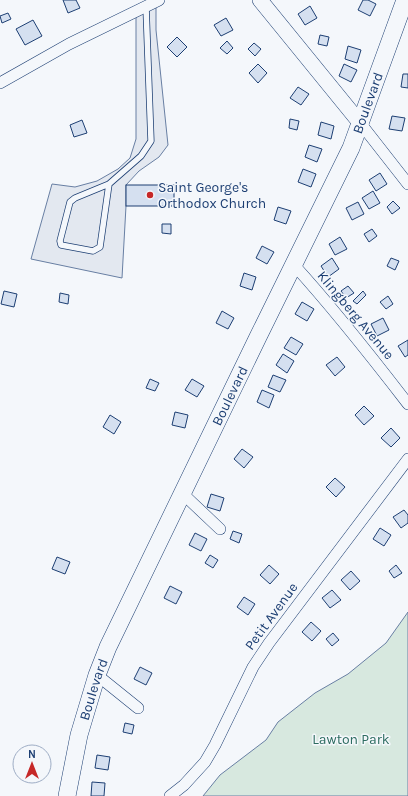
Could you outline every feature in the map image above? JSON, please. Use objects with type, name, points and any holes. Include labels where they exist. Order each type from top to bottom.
[{"type":"main road","points":[[260,0],[361,124]]},
{"type":"main road","name":"Boulevard","points":[[67,796],[79,735],[97,675],[108,647],[351,148],[406,0]]},
{"type":"street","points":[[0,83],[69,44],[159,0]]},
{"type":"street","points":[[361,124],[408,184]]},
{"type":"street","name":"Klingberg Avenue","points":[[294,265],[364,347],[408,404]]},
{"type":"street","name":"Petit Avenue","points":[[170,796],[184,785],[205,762],[254,667],[269,643],[408,459]]},
{"type":"street","points":[[182,493],[220,529]]},
{"type":"street","points":[[97,675],[138,708]]},
{"type":"lane","points":[[109,184],[100,247],[93,251],[61,245],[60,241],[70,202],[75,198],[109,184],[141,156],[151,141],[146,7]]},
{"type":"green space","name":"Lawton Park","points":[[408,612],[408,796],[203,796],[220,775],[266,740],[278,722],[315,693],[348,674],[386,643]]},
{"type":"shaded area","points":[[156,7],[156,30],[168,145],[159,157],[139,171],[126,185],[122,278],[31,259],[52,184],[75,187],[97,181],[118,169],[130,158],[136,139],[136,16]]},
{"type":"building","points":[[63,0],[76,0],[80,8],[68,13]]},
{"type":"building","points":[[363,0],[368,0],[376,4],[370,16],[358,10]]},
{"type":"building","points":[[310,6],[317,18],[305,25],[298,14]]},
{"type":"building","points":[[8,13],[11,19],[2,23],[0,16]]},
{"type":"building","points":[[226,18],[233,30],[221,36],[214,25]]},
{"type":"building","points":[[33,20],[42,36],[25,45],[16,29]]},
{"type":"building","points":[[320,35],[329,37],[327,46],[318,44]]},
{"type":"building","points":[[177,37],[187,47],[177,57],[167,47]]},
{"type":"building","points":[[227,41],[233,48],[227,54],[220,48]]},
{"type":"building","points":[[254,43],[261,49],[255,56],[248,49]]},
{"type":"building","points":[[348,46],[361,50],[357,63],[345,59]]},
{"type":"building","points":[[258,64],[267,73],[258,83],[249,73]]},
{"type":"building","points":[[344,64],[357,70],[351,82],[339,76]]},
{"type":"building","points":[[403,74],[408,74],[408,88],[401,87]]},
{"type":"building","points":[[298,87],[309,94],[301,105],[290,98]]},
{"type":"building","points":[[392,116],[405,118],[402,131],[389,129]]},
{"type":"building","points":[[290,119],[299,121],[297,130],[289,128]]},
{"type":"building","points":[[82,120],[87,133],[74,137],[70,125]]},
{"type":"building","points":[[321,122],[334,126],[331,139],[318,135]]},
{"type":"building","points":[[309,145],[322,149],[317,162],[305,157]]},
{"type":"building","points":[[303,169],[316,174],[311,187],[298,182]]},
{"type":"building","points":[[380,173],[387,184],[376,191],[369,180]]},
{"type":"building","name":"Saint George's Orthodox Church","points":[[126,185],[174,185],[174,206],[126,206]]},
{"type":"building","points":[[373,191],[380,203],[369,209],[362,198]]},
{"type":"building","points":[[393,201],[400,208],[392,214],[387,207]]},
{"type":"building","points":[[358,202],[364,214],[352,220],[346,208]]},
{"type":"building","points":[[278,207],[291,211],[286,224],[274,220]]},
{"type":"building","points":[[162,224],[171,224],[171,234],[162,233]]},
{"type":"building","points":[[372,229],[377,236],[369,242],[364,234]]},
{"type":"building","points":[[340,237],[347,249],[335,255],[329,244]]},
{"type":"building","points":[[262,246],[274,252],[267,264],[256,258]]},
{"type":"building","points":[[332,258],[339,269],[328,277],[321,266]]},
{"type":"building","points":[[391,258],[399,261],[395,270],[387,266]]},
{"type":"building","points":[[244,273],[256,277],[252,290],[240,286]]},
{"type":"building","points":[[348,286],[354,293],[346,298],[341,291]]},
{"type":"building","points":[[4,291],[17,294],[14,307],[1,304]]},
{"type":"building","points":[[363,291],[366,295],[357,304],[353,301]]},
{"type":"building","points":[[60,293],[69,295],[68,304],[59,302]]},
{"type":"building","points":[[388,296],[393,304],[386,309],[380,302]]},
{"type":"building","points":[[302,302],[314,309],[307,321],[295,314]]},
{"type":"building","points":[[222,311],[234,318],[228,329],[216,323]]},
{"type":"building","points":[[383,318],[389,330],[377,336],[371,324]]},
{"type":"building","points":[[291,337],[303,344],[296,355],[284,348]]},
{"type":"building","points":[[408,340],[408,355],[405,357],[398,346]]},
{"type":"building","points":[[283,354],[294,361],[287,373],[276,365]]},
{"type":"building","points":[[337,357],[345,367],[335,376],[326,365]]},
{"type":"building","points":[[273,375],[286,380],[280,392],[268,387]]},
{"type":"building","points":[[150,379],[159,383],[155,391],[146,388]]},
{"type":"building","points":[[192,379],[204,386],[197,397],[185,390]]},
{"type":"building","points":[[262,390],[274,395],[269,408],[257,402]]},
{"type":"building","points":[[364,406],[374,416],[364,425],[355,415]]},
{"type":"building","points":[[175,412],[188,415],[185,428],[172,425]]},
{"type":"building","points":[[110,415],[121,422],[114,434],[103,427]]},
{"type":"building","points":[[391,428],[400,438],[391,447],[381,438]]},
{"type":"building","points":[[242,449],[253,457],[244,468],[234,459]]},
{"type":"building","points":[[335,478],[345,487],[336,497],[326,487]]},
{"type":"building","points":[[211,494],[224,498],[220,511],[207,507]]},
{"type":"building","points":[[404,510],[408,515],[408,523],[401,528],[393,517]]},
{"type":"building","points":[[380,528],[391,535],[384,546],[373,539]]},
{"type":"building","points":[[233,531],[242,534],[239,543],[230,539]]},
{"type":"building","points":[[195,533],[207,539],[201,551],[189,545]]},
{"type":"building","points":[[210,555],[218,560],[213,568],[205,563]]},
{"type":"building","points":[[57,557],[70,562],[65,574],[52,569]]},
{"type":"building","points":[[269,565],[279,574],[270,584],[260,575]]},
{"type":"building","points":[[396,565],[402,573],[394,578],[389,571]]},
{"type":"building","points":[[351,571],[360,581],[350,590],[341,580]]},
{"type":"building","points":[[170,586],[182,592],[176,604],[164,598]]},
{"type":"building","points":[[332,590],[341,600],[330,608],[322,598]]},
{"type":"building","points":[[244,597],[255,604],[248,615],[237,607]]},
{"type":"building","points":[[311,622],[321,631],[312,641],[302,632]]},
{"type":"building","points":[[333,633],[339,640],[332,646],[326,639]]},
{"type":"building","points":[[140,667],[152,673],[146,685],[134,679]]},
{"type":"building","points":[[125,723],[134,725],[132,734],[123,732]]},
{"type":"building","points":[[97,755],[110,757],[108,770],[95,768]]},
{"type":"building","points":[[92,782],[105,783],[104,796],[91,796]]},
{"type":"place","name":"Saint George's Orthodox Church","points":[[150,195]]}]
